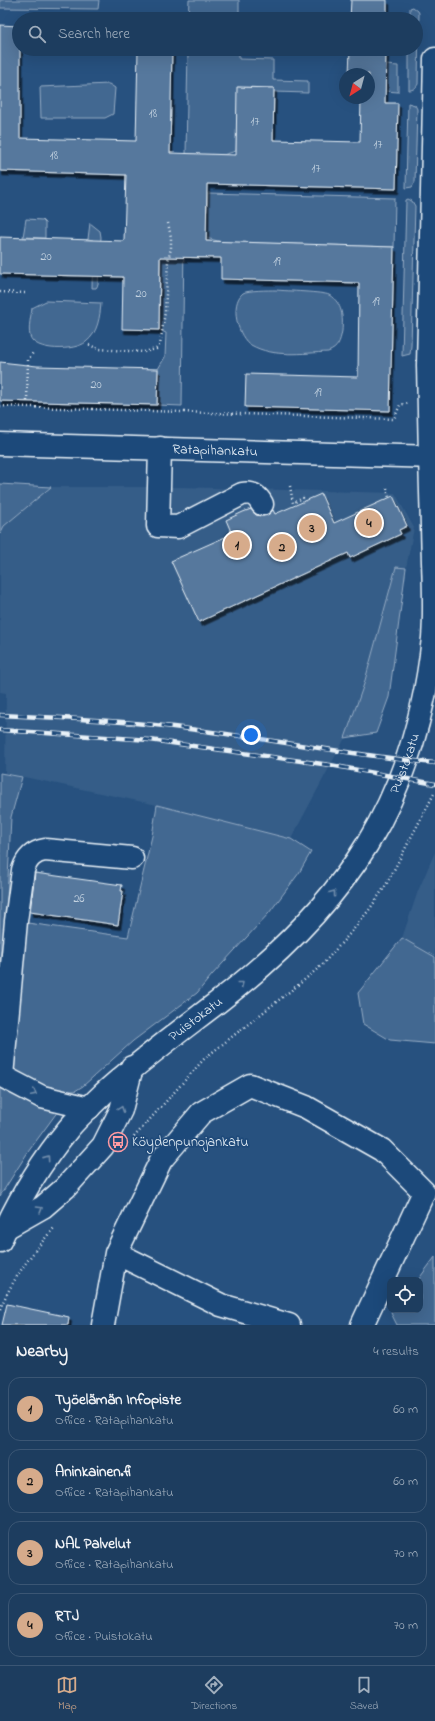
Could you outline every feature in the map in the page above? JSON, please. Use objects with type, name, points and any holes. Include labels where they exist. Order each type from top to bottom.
[{"type":"main road","name":"Puistokatu","points":[[3,1234],[30,1184],[47,1157],[71,1126],[132,1067],[249,978],[277,953],[328,900],[354,865],[380,823],[403,771],[420,711],[433,636],[434,591],[432,457],[428,365],[435,59]]},
{"type":"main road","name":"Ratapihankatu","points":[[0,444],[432,457]]},
{"type":"main road","points":[[160,448],[158,526],[178,527],[242,494],[249,493],[257,496],[262,504]]},
{"type":"main road","points":[[89,1108],[42,1097],[1,1076],[16,922],[23,870],[26,862],[37,851],[45,850],[132,858]]},
{"type":"main road","points":[[3,1234],[44,1207],[65,1188],[103,1146],[121,1110],[132,1067]]},
{"type":"main road","points":[[103,1325],[116,1253],[161,1160],[201,1113],[250,1085],[306,1107],[382,1150],[424,1192],[362,1325]]},
{"type":"main road","points":[[116,1253],[221,1305],[289,1325]]},
{"type":"path","points":[[89,345],[99,349],[144,352],[156,349],[160,345],[165,312],[168,261],[171,248],[171,237],[168,223]]},
{"type":"path","points":[[0,292],[26,293]]},
{"type":"path","points":[[27,401],[28,360],[34,351]]},
{"type":"path","points":[[0,406],[394,419],[400,405]]},
{"type":"path","points":[[290,486],[293,502],[303,498],[304,501]]},
{"type":"path","points":[[387,488],[389,498]]},
{"type":"path","points":[[129,1142],[205,1058],[303,981],[322,964],[353,930],[386,886],[435,792]]},
{"type":"path","points":[[0,1309],[15,1278],[37,1247],[56,1225]]},
{"type":"shaded area","points":[[0,0],[99,0],[98,9],[0,8]]},
{"type":"shaded area","points":[[189,0],[239,0],[239,12],[188,12]]},
{"type":"shaded area","points":[[413,7],[418,12],[410,12],[410,8]]},
{"type":"shaded area","points":[[188,56],[239,56],[239,59],[273,60],[273,80],[308,81],[308,93],[274,92],[274,88],[238,87],[236,151],[223,155],[186,154]]},
{"type":"shaded area","points":[[409,56],[418,56],[418,84],[412,90],[409,90]]},
{"type":"shaded area","points":[[386,65],[398,66],[398,92],[385,91]]},
{"type":"shaded area","points":[[109,84],[115,88],[113,114],[105,118],[41,118],[40,87]]},
{"type":"shaded area","points":[[408,103],[415,105],[417,109],[415,182],[412,187],[406,188]]},
{"type":"shaded area","points":[[208,193],[395,198],[394,247],[222,242],[206,238]]},
{"type":"shaded area","points":[[408,199],[412,201],[415,206],[411,346],[410,354],[402,356],[406,200]]},
{"type":"shaded area","points":[[26,219],[42,220],[45,223],[45,238],[23,237]]},
{"type":"shaded area","points":[[90,223],[100,231],[101,237],[98,285],[96,288],[92,288],[93,240],[88,239]]},
{"type":"shaded area","points":[[161,241],[184,242],[182,406],[157,405],[158,369],[165,357],[166,333],[159,330]]},
{"type":"shaded area","points":[[276,290],[320,293],[334,298],[340,306],[342,321],[342,331],[336,346],[328,352],[289,354],[269,352],[251,345],[246,341],[239,328],[237,320],[236,312],[239,298],[246,292]]},
{"type":"shaded area","points":[[46,301],[101,303],[98,324],[90,338],[81,345],[65,348],[47,347],[39,345],[33,341],[30,336],[29,329],[32,308]]},
{"type":"shaded area","points":[[0,484],[51,487],[4,526],[0,534]]},
{"type":"shaded area","points":[[51,487],[179,487],[395,493],[414,528],[406,568],[396,568],[364,684],[345,738],[291,839],[157,805],[5,773],[6,693],[0,692],[0,534],[4,526]]},
{"type":"shaded area","points":[[396,567],[406,568],[389,697],[376,733],[345,738],[364,684]]},
{"type":"shaded area","points":[[0,773],[22,777],[11,817],[6,920],[128,937],[152,836],[157,805],[291,839],[311,852],[299,873],[269,913],[197,993],[133,1041],[83,1086],[75,1091],[53,1091],[0,1066]]},
{"type":"shaded area","points":[[435,852],[435,957],[402,938],[418,891]]},
{"type":"shaded area","points":[[402,938],[435,957],[435,1044],[390,1040],[363,1024],[358,993]]},
{"type":"shaded area","points":[[0,1086],[58,1111],[28,1152],[0,1196]]},
{"type":"shaded area","points":[[435,1257],[435,1325],[397,1325],[391,1313],[423,1313],[423,1277],[420,1277]]},
{"type":"building","points":[[351,0],[387,0],[387,12],[350,12]]},
{"type":"building","points":[[0,25],[12,26],[12,56],[20,56],[20,138],[136,141],[138,56],[172,56],[170,153],[236,155],[237,87],[274,88],[273,140],[360,142],[361,104],[375,104],[375,68],[349,68],[350,56],[386,56],[385,103],[398,103],[396,189],[207,184],[206,241],[394,247],[390,411],[245,407],[246,374],[358,377],[359,283],[221,279],[221,258],[160,257],[159,330],[122,329],[123,277],[0,274],[0,237],[124,241],[126,175],[0,171]]},
{"type":"building","points":[[0,362],[37,366],[158,369],[157,405],[0,401]]},
{"type":"building","points":[[321,494],[334,523],[393,496],[407,526],[399,530],[401,534],[350,558],[348,553],[199,622],[171,561],[232,534],[226,520],[243,512],[251,509],[256,515],[263,516],[269,514],[273,510],[275,514]]},
{"type":"building","points":[[35,873],[122,885],[121,891],[123,891],[118,925],[30,912]]},
{"type":"building","points":[[7,1304],[69,1317],[68,1325],[2,1325]]},
{"type":"railway","points":[[0,715],[148,724],[435,763]]},
{"type":"railway","points":[[0,730],[150,740],[330,765],[435,784]]},
{"type":"place","name":"RTJ","points":[[369,523]]},
{"type":"place","name":"NAL Palvelut","points":[[312,528]]},
{"type":"place","name":"Työelämän Infopiste","points":[[237,545]]},
{"type":"place","name":"Aninkainen.fi","points":[[282,547]]},
{"type":"place","name":"Köydenpunojankatu","points":[[118,1142]]}]
